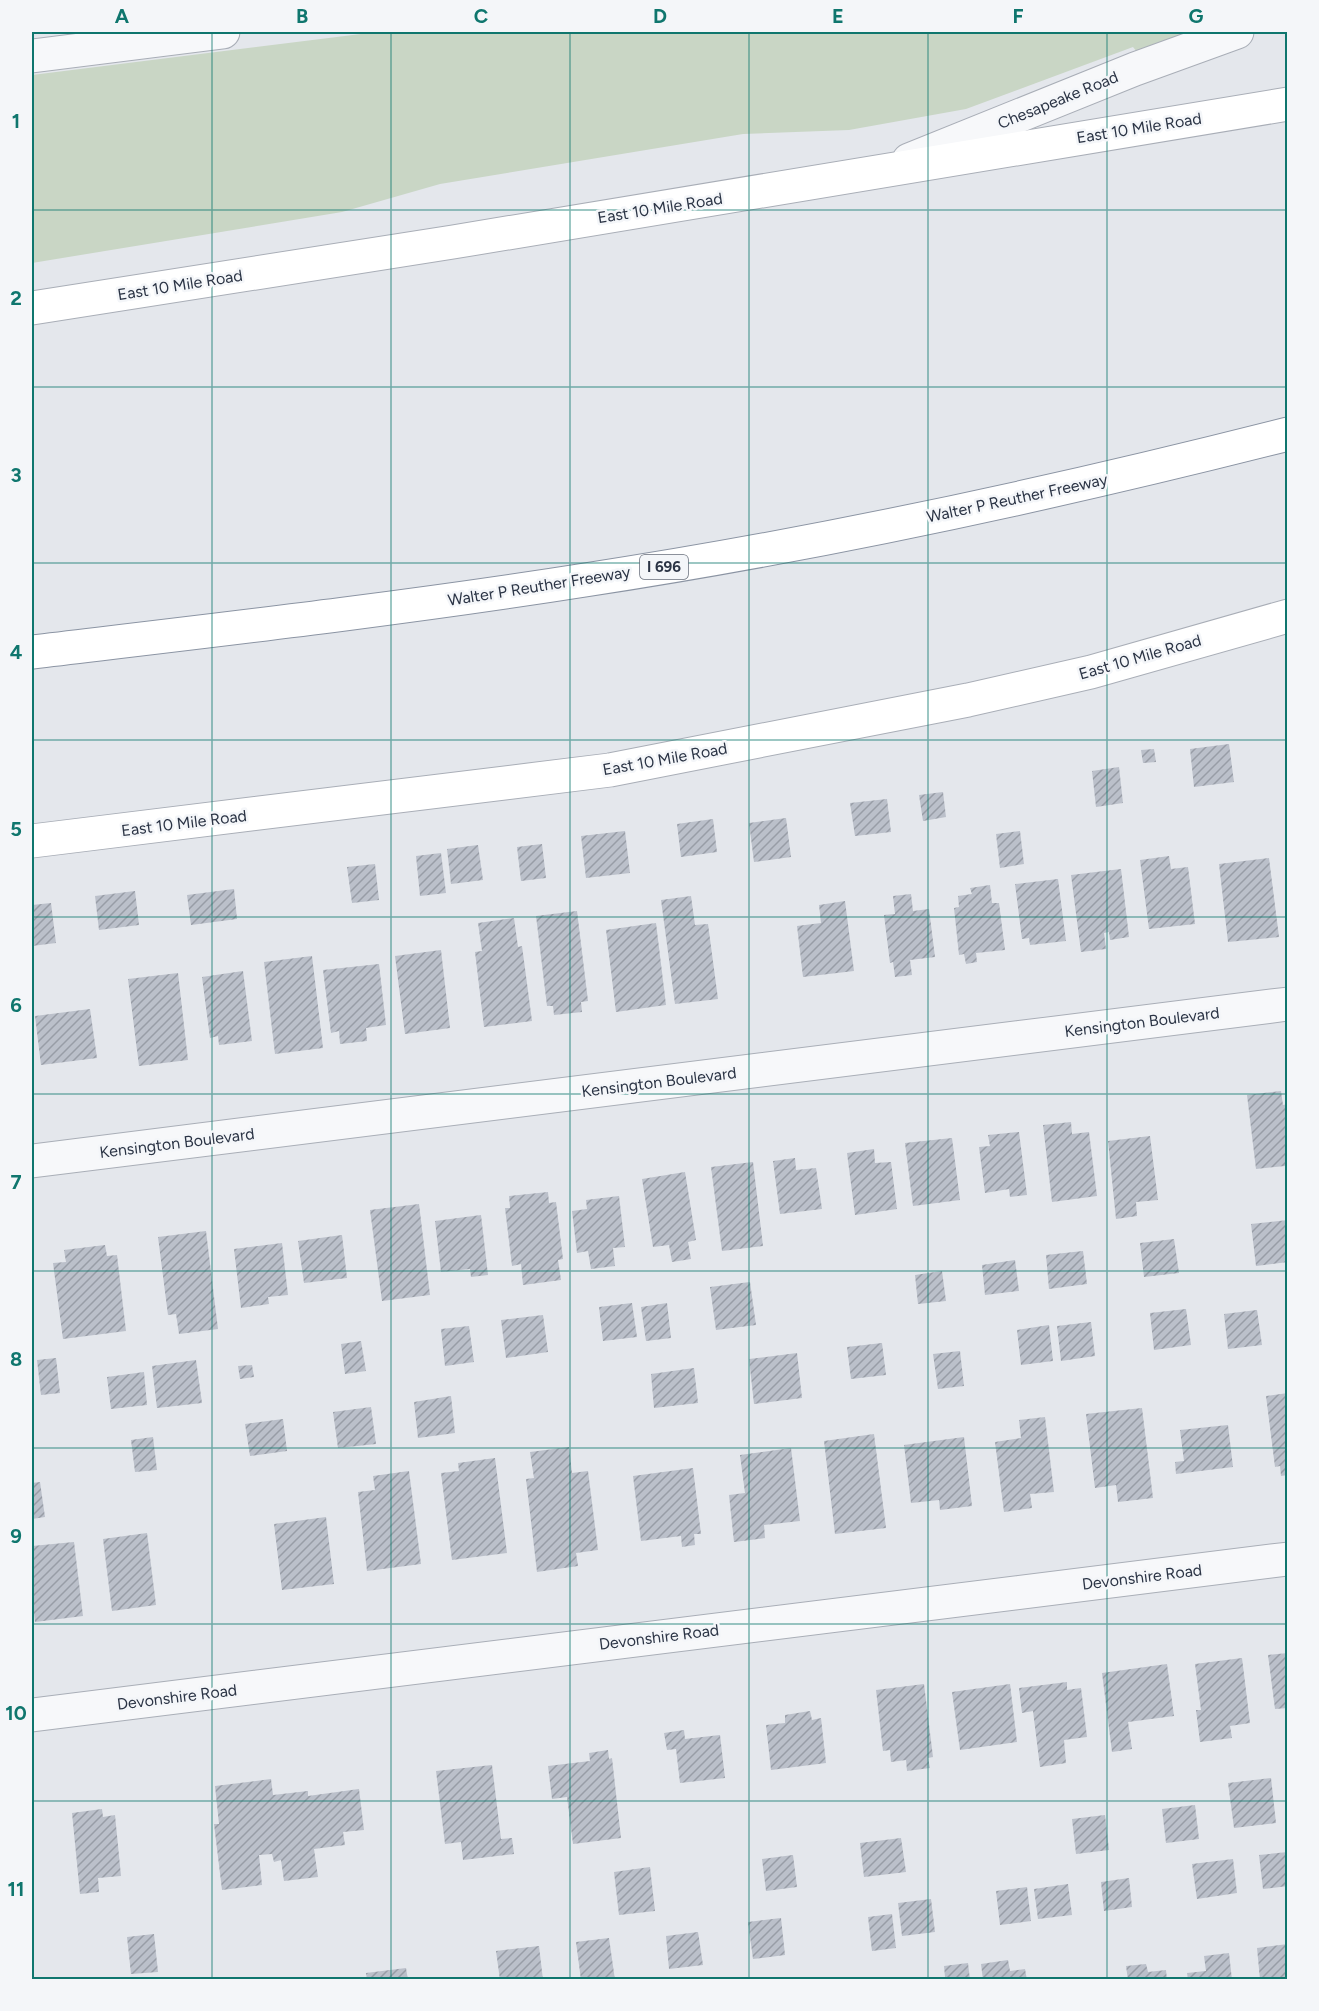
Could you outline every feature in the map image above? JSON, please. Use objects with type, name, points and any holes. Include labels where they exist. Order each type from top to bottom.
[{"type":"main road","name":"East 10 Mile Road","points":[[32,308],[453,242],[1287,104]]},
{"type":"main road","name":"Walter P Reuther Freeway","points":[[32,652],[442,601],[742,554],[1009,501],[1287,434]]},
{"type":"main road","name":"East 10 Mile Road","points":[[32,842],[610,770],[968,700],[1090,672],[1287,616]]},
{"type":"street","points":[[32,56],[155,36],[223,32]]},
{"type":"street","name":"Chesapeake Road","points":[[880,171],[1135,69],[1237,32]]},
{"type":"street","name":"Kensington Boulevard","points":[[32,1161],[1287,1004]]},
{"type":"street","name":"Devonshire Road","points":[[32,1715],[1287,1559]]},
{"type":"green space","points":[[377,32],[1192,32],[1137,52],[1133,47],[966,109],[849,130],[743,134],[440,184],[342,212],[32,263],[32,75]]},
{"type":"building","points":[[1229,744],[1234,782],[1194,787],[1190,749]]},
{"type":"building","points":[[1154,749],[1156,762],[1143,763],[1141,750]]},
{"type":"building","points":[[1119,767],[1123,803],[1096,807],[1092,771]]},
{"type":"building","points":[[943,792],[946,817],[923,821],[919,795]]},
{"type":"building","points":[[887,799],[891,832],[855,836],[850,803]]},
{"type":"building","points":[[786,818],[791,857],[754,862],[749,823]]},
{"type":"building","points":[[713,819],[717,852],[681,857],[677,824]]},
{"type":"building","points":[[625,831],[630,873],[586,878],[581,836]]},
{"type":"building","points":[[1020,831],[1024,864],[1000,868],[996,834]]},
{"type":"building","points":[[542,844],[546,878],[521,881],[517,847]]},
{"type":"building","points":[[478,845],[483,880],[451,884],[447,849]]},
{"type":"building","points":[[441,853],[446,893],[420,896],[416,856]]},
{"type":"building","points":[[1169,856],[1171,869],[1188,867],[1195,924],[1149,929],[1140,860]]},
{"type":"building","points":[[1269,858],[1279,937],[1228,942],[1219,864]]},
{"type":"building","points":[[375,864],[379,900],[352,903],[347,867]]},
{"type":"building","points":[[1121,869],[1129,937],[1110,940],[1109,932],[1104,933],[1106,949],[1081,952],[1071,875]]},
{"type":"building","points":[[1058,879],[1066,941],[1030,945],[1029,938],[1022,939],[1015,884]]},
{"type":"building","points":[[990,885],[992,903],[999,903],[1005,950],[976,953],[977,962],[966,964],[964,954],[959,955],[954,908],[959,907],[958,896],[972,894],[970,888]]},
{"type":"building","points":[[234,889],[237,919],[191,925],[187,895]]},
{"type":"building","points":[[135,891],[139,925],[99,930],[95,896]]},
{"type":"building","points":[[911,894],[913,911],[929,909],[935,957],[910,960],[912,975],[895,977],[893,962],[890,963],[884,915],[895,914],[893,896]]},
{"type":"building","points":[[691,896],[695,925],[708,924],[718,999],[675,1004],[661,900]]},
{"type":"building","points":[[845,901],[854,971],[803,977],[797,926],[821,923],[819,905]]},
{"type":"building","points":[[51,903],[56,943],[32,946],[32,905]]},
{"type":"building","points":[[577,911],[588,1001],[581,1002],[582,1012],[554,1015],[553,1006],[547,1006],[536,916]]},
{"type":"building","points":[[514,918],[518,947],[522,946],[532,1021],[484,1027],[475,952],[482,951],[478,923]]},
{"type":"building","points":[[656,923],[666,1005],[616,1012],[606,930]]},
{"type":"building","points":[[441,950],[450,1028],[405,1034],[395,956]]},
{"type":"building","points":[[312,956],[323,1048],[275,1054],[264,962]]},
{"type":"building","points":[[379,964],[386,1025],[366,1028],[367,1041],[340,1044],[339,1031],[331,1033],[323,970]]},
{"type":"building","points":[[243,971],[252,1041],[219,1045],[218,1036],[210,1038],[202,977]]},
{"type":"building","points":[[178,973],[188,1060],[139,1066],[128,979]]},
{"type":"building","points":[[90,1009],[97,1058],[41,1065],[35,1016]]},
{"type":"building","points":[[1281,1091],[1283,1105],[1288,1104],[1288,1176],[1285,1166],[1256,1169],[1247,1095]]},
{"type":"building","points":[[1071,1122],[1072,1134],[1089,1132],[1097,1196],[1052,1202],[1043,1125]]},
{"type":"building","points":[[1019,1132],[1027,1195],[1010,1197],[1009,1189],[985,1193],[979,1147],[990,1146],[988,1135]]},
{"type":"building","points":[[1150,1136],[1158,1200],[1136,1202],[1137,1216],[1116,1219],[1108,1141]]},
{"type":"building","points":[[952,1138],[960,1200],[913,1206],[905,1143]]},
{"type":"building","points":[[874,1149],[875,1163],[891,1162],[897,1209],[855,1215],[847,1153]]},
{"type":"building","points":[[795,1158],[796,1170],[816,1168],[822,1209],[780,1214],[773,1161]]},
{"type":"building","points":[[753,1162],[763,1246],[722,1251],[711,1167]]},
{"type":"building","points":[[685,1172],[696,1240],[688,1242],[691,1259],[672,1262],[669,1245],[653,1247],[642,1179]]},
{"type":"building","points":[[548,1192],[549,1203],[556,1202],[563,1259],[558,1260],[561,1280],[523,1285],[521,1264],[512,1266],[505,1208],[510,1208],[509,1196]]},
{"type":"building","points":[[619,1196],[625,1247],[613,1248],[615,1266],[591,1269],[588,1251],[577,1253],[572,1211],[587,1209],[586,1200]]},
{"type":"building","points":[[419,1204],[430,1295],[382,1301],[370,1210]]},
{"type":"building","points":[[481,1215],[488,1275],[471,1277],[470,1269],[441,1272],[435,1221]]},
{"type":"building","points":[[1288,1220],[1288,1262],[1256,1266],[1251,1224]]},
{"type":"building","points":[[206,1231],[218,1329],[179,1334],[176,1314],[168,1315],[158,1237]]},
{"type":"building","points":[[342,1235],[347,1278],[304,1283],[298,1241]]},
{"type":"building","points":[[1174,1239],[1179,1273],[1144,1277],[1140,1243]]},
{"type":"building","points":[[282,1243],[288,1295],[268,1297],[269,1304],[241,1308],[234,1249]]},
{"type":"building","points":[[105,1245],[107,1256],[117,1255],[126,1331],[63,1339],[53,1263],[66,1262],[64,1250]]},
{"type":"building","points":[[1083,1251],[1087,1284],[1049,1289],[1046,1255]]},
{"type":"building","points":[[1015,1260],[1019,1291],[985,1295],[982,1265]]},
{"type":"building","points":[[942,1271],[946,1301],[918,1304],[915,1275]]},
{"type":"building","points":[[750,1282],[756,1325],[716,1330],[710,1287]]},
{"type":"building","points":[[632,1303],[637,1337],[603,1341],[599,1307]]},
{"type":"building","points":[[667,1303],[671,1338],[646,1341],[641,1307]]},
{"type":"building","points":[[1186,1309],[1191,1345],[1154,1350],[1150,1313]]},
{"type":"building","points":[[1257,1310],[1262,1345],[1228,1349],[1224,1314]]},
{"type":"building","points":[[543,1315],[548,1352],[506,1358],[501,1320]]},
{"type":"building","points":[[1091,1322],[1095,1356],[1061,1361],[1057,1326]]},
{"type":"building","points":[[1049,1325],[1053,1361],[1021,1365],[1017,1330]]},
{"type":"building","points":[[469,1326],[474,1362],[445,1366],[441,1329]]},
{"type":"building","points":[[361,1341],[366,1371],[345,1374],[341,1344]]},
{"type":"building","points":[[882,1343],[886,1375],[851,1379],[847,1347]]},
{"type":"building","points":[[960,1351],[964,1386],[938,1389],[933,1354]]},
{"type":"building","points":[[797,1353],[802,1398],[754,1404],[749,1359]]},
{"type":"building","points":[[56,1358],[60,1393],[41,1395],[37,1360]]},
{"type":"building","points":[[196,1360],[202,1403],[157,1408],[152,1366]]},
{"type":"building","points":[[252,1365],[254,1377],[240,1379],[238,1366]]},
{"type":"building","points":[[694,1368],[698,1403],[654,1408],[651,1374]]},
{"type":"building","points":[[144,1372],[147,1405],[111,1409],[107,1377]]},
{"type":"building","points":[[1288,1393],[1288,1475],[1281,1476],[1280,1466],[1275,1467],[1266,1396]]},
{"type":"building","points":[[451,1396],[455,1433],[418,1438],[414,1402]]},
{"type":"building","points":[[371,1407],[376,1444],[338,1448],[333,1412]]},
{"type":"building","points":[[1142,1408],[1153,1498],[1118,1502],[1116,1485],[1095,1488],[1086,1414]]},
{"type":"building","points":[[1045,1417],[1054,1492],[1030,1494],[1032,1508],[1004,1512],[995,1442],[1021,1438],[1019,1420]]},
{"type":"building","points":[[283,1419],[287,1451],[250,1456],[245,1424]]},
{"type":"building","points":[[1228,1425],[1233,1467],[1176,1474],[1175,1462],[1184,1461],[1180,1430]]},
{"type":"building","points":[[874,1434],[886,1528],[835,1534],[824,1441]]},
{"type":"building","points":[[153,1437],[157,1470],[135,1472],[131,1440]]},
{"type":"building","points":[[964,1437],[972,1506],[940,1510],[939,1500],[911,1503],[904,1445]]},
{"type":"building","points":[[569,1447],[572,1473],[588,1471],[598,1550],[576,1553],[578,1566],[537,1572],[526,1479],[534,1478],[530,1452]]},
{"type":"building","points":[[791,1448],[800,1521],[764,1525],[765,1538],[734,1542],[729,1495],[745,1493],[740,1455]]},
{"type":"building","points":[[495,1458],[507,1553],[452,1560],[441,1473],[459,1471],[458,1463]]},
{"type":"building","points":[[693,1468],[701,1534],[694,1534],[695,1545],[682,1547],[681,1536],[641,1541],[633,1476]]},
{"type":"building","points":[[409,1471],[421,1564],[367,1571],[358,1492],[375,1490],[373,1476]]},
{"type":"building","points":[[40,1482],[45,1517],[32,1519],[32,1483]]},
{"type":"building","points":[[326,1517],[334,1584],[282,1590],[274,1524]]},
{"type":"building","points":[[147,1533],[156,1605],[112,1611],[103,1539]]},
{"type":"building","points":[[74,1542],[83,1616],[35,1622],[32,1596],[32,1546]]},
{"type":"building","points":[[1288,1653],[1288,1708],[1275,1709],[1268,1655]]},
{"type":"building","points":[[1242,1658],[1250,1723],[1230,1726],[1232,1738],[1200,1742],[1196,1710],[1201,1710],[1195,1664]]},
{"type":"building","points":[[1167,1664],[1174,1716],[1128,1722],[1132,1749],[1112,1752],[1102,1673]]},
{"type":"building","points":[[1067,1682],[1067,1690],[1081,1688],[1087,1737],[1064,1740],[1066,1763],[1040,1767],[1033,1711],[1022,1713],[1019,1688]]},
{"type":"building","points":[[924,1684],[933,1757],[928,1758],[930,1768],[907,1771],[906,1760],[891,1762],[890,1750],[883,1751],[876,1690]]},
{"type":"building","points":[[1010,1684],[1017,1742],[960,1750],[952,1692]]},
{"type":"building","points":[[810,1711],[812,1720],[821,1718],[826,1763],[771,1770],[766,1725],[785,1723],[785,1715]]},
{"type":"building","points":[[684,1730],[685,1739],[720,1735],[725,1778],[680,1783],[676,1749],[667,1750],[664,1733]]},
{"type":"building","points":[[608,1750],[609,1759],[612,1758],[621,1838],[573,1844],[567,1797],[552,1799],[548,1766],[590,1761],[589,1753]]},
{"type":"building","points":[[492,1765],[501,1839],[512,1838],[514,1854],[463,1860],[461,1842],[445,1844],[436,1771]]},
{"type":"building","points":[[1271,1778],[1276,1823],[1234,1828],[1228,1783]]},
{"type":"building","points":[[271,1779],[273,1795],[308,1791],[308,1796],[359,1789],[364,1830],[343,1832],[345,1845],[314,1849],[318,1877],[284,1881],[281,1860],[274,1862],[272,1854],[259,1855],[262,1885],[222,1890],[214,1824],[219,1824],[215,1786]]},
{"type":"building","points":[[1195,1805],[1199,1839],[1166,1843],[1162,1809]]},
{"type":"building","points":[[102,1809],[103,1817],[115,1815],[121,1876],[98,1878],[99,1892],[80,1894],[72,1813]]},
{"type":"building","points":[[1105,1815],[1109,1850],[1076,1854],[1072,1819]]},
{"type":"building","points":[[901,1838],[906,1872],[864,1877],[860,1843]]},
{"type":"building","points":[[1288,1852],[1288,1886],[1263,1889],[1259,1855]]},
{"type":"building","points":[[793,1855],[797,1887],[766,1891],[762,1859]]},
{"type":"building","points":[[1233,1859],[1237,1893],[1197,1899],[1192,1864]]},
{"type":"building","points":[[650,1867],[655,1911],[619,1915],[614,1872]]},
{"type":"building","points":[[1129,1878],[1132,1907],[1104,1911],[1101,1882]]},
{"type":"building","points":[[1068,1884],[1072,1915],[1038,1919],[1034,1889]]},
{"type":"building","points":[[1027,1887],[1031,1921],[1000,1925],[996,1891]]},
{"type":"building","points":[[931,1899],[935,1932],[902,1936],[898,1903]]},
{"type":"building","points":[[892,1914],[896,1948],[872,1951],[868,1917]]},
{"type":"building","points":[[781,1918],[785,1955],[753,1959],[748,1922]]},
{"type":"building","points":[[698,1932],[703,1965],[669,1969],[666,1936]]},
{"type":"building","points":[[154,1934],[158,1972],[131,1974],[127,1937]]},
{"type":"building","points":[[609,1938],[615,1980],[581,1980],[576,1942]]},
{"type":"building","points":[[1288,1944],[1288,1980],[1260,1980],[1257,1948]]},
{"type":"building","points":[[539,1946],[543,1980],[500,1980],[496,1951]]},
{"type":"building","points":[[1229,1953],[1232,1980],[1188,1980],[1187,1973],[1206,1971],[1204,1956]]},
{"type":"building","points":[[1008,1960],[1010,1971],[1025,1969],[1027,1980],[983,1980],[981,1964]]},
{"type":"building","points":[[968,1963],[970,1980],[936,1980],[945,1977],[944,1966]]},
{"type":"building","points":[[1146,1964],[1148,1972],[1166,1970],[1167,1980],[1128,1980],[1126,1966]]},
{"type":"building","points":[[406,1968],[408,1980],[367,1980],[366,1973]]}]
